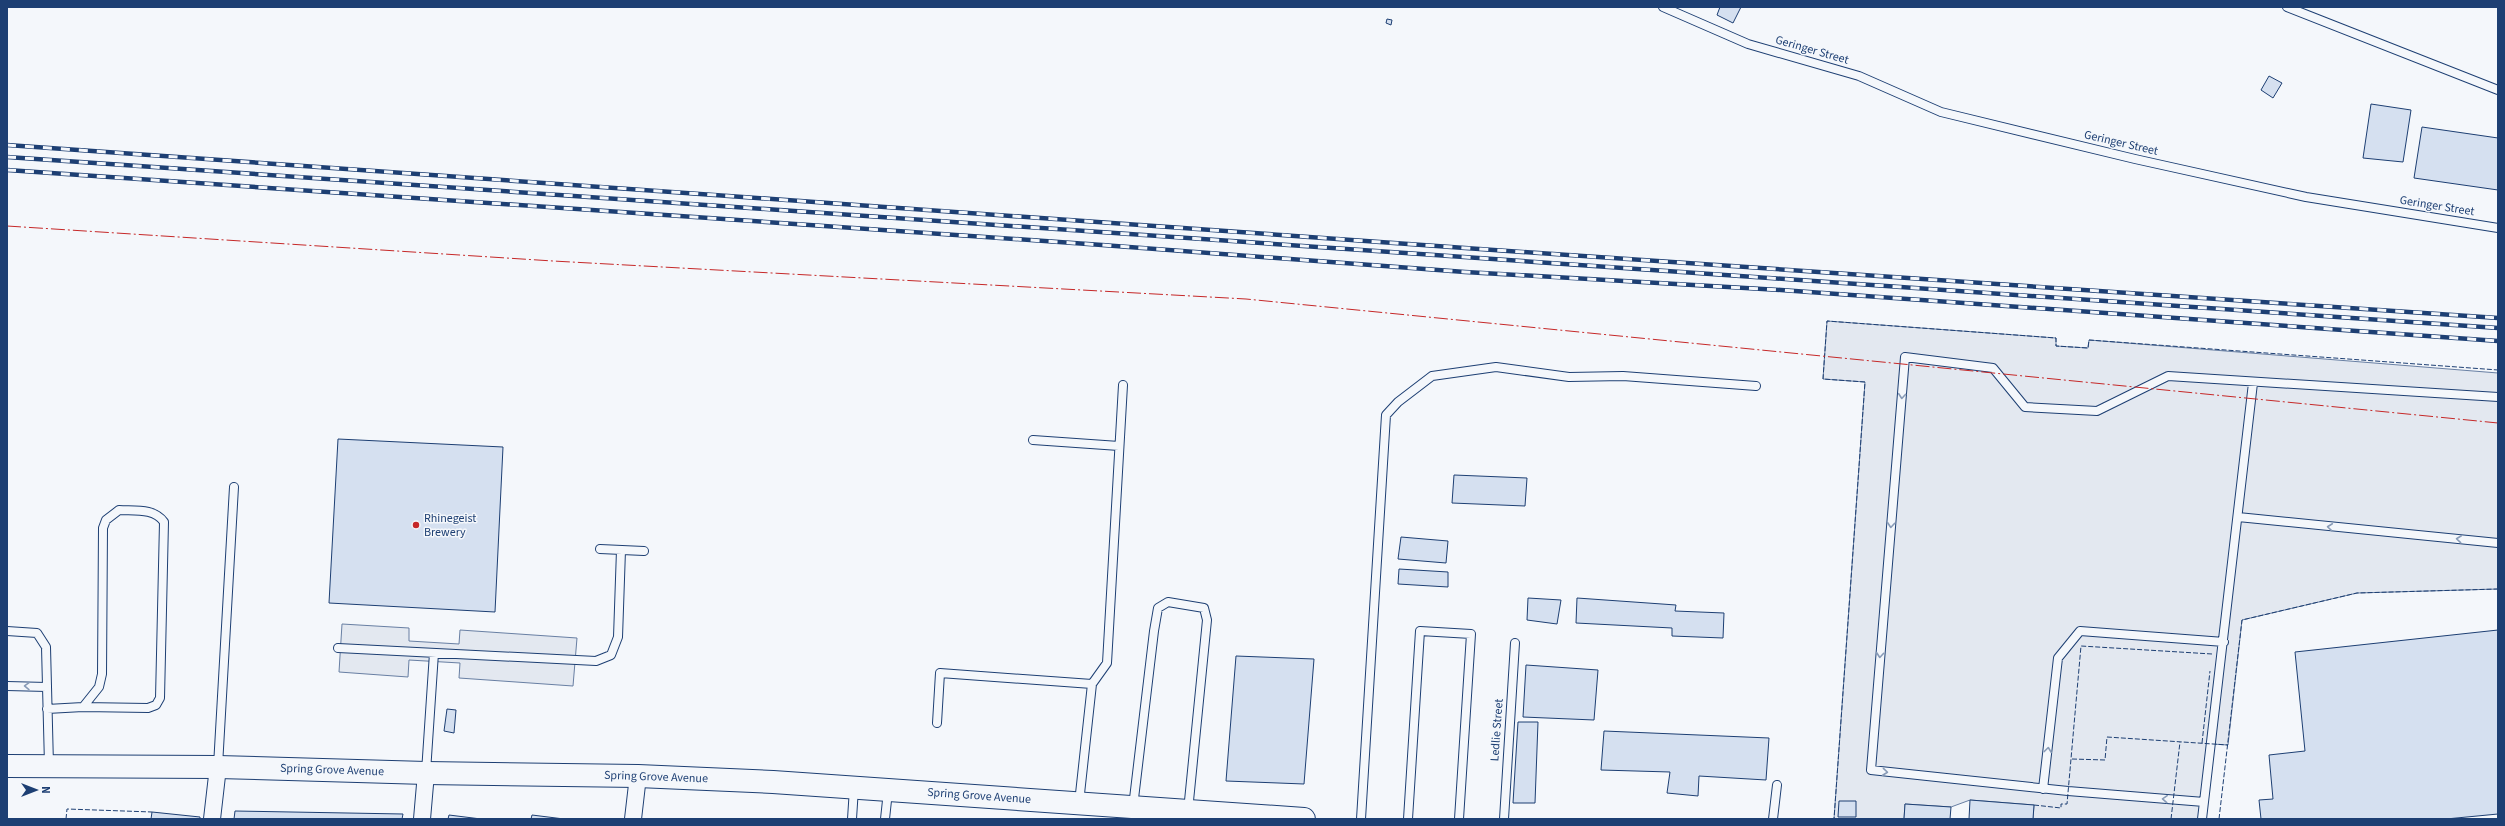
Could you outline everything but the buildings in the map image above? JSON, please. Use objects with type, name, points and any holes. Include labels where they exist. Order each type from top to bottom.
[{"type":"main road","name":"Spring Grove Avenue","points":[[7,766],[218,767],[426,773],[638,776],[854,787],[1188,812],[1304,819]]},
{"type":"street","points":[[212,819],[218,767]]},
{"type":"street","points":[[422,819],[426,773]]},
{"type":"street","points":[[633,819],[638,776]]},
{"type":"lane","name":"Geringer Street","points":[[1663,7],[1748,44],[1859,76],[1949,114],[2135,159],[2306,197],[2498,228]]},
{"type":"lane","points":[[2288,7],[2498,90]]},
{"type":"lane","points":[[2204,802],[2043,789],[1871,770],[1905,357],[1993,368],[2025,407],[2097,411],[2168,376],[2253,383],[2498,397]]},
{"type":"lane","points":[[1361,819],[1386,415],[1390,410],[1432,376],[1496,367],[1569,377],[1623,376],[1756,386]]},
{"type":"lane","points":[[2202,819],[2224,642],[2253,383]]},
{"type":"lane","points":[[1079,804],[1092,684],[1107,663],[1123,385]]},
{"type":"lane","points":[[1033,440],[1119,446]]},
{"type":"lane","points":[[218,767],[234,487]]},
{"type":"lane","points":[[48,709],[83,707],[148,708],[156,706],[160,698],[164,522],[159,515],[152,512],[119,510],[106,520],[103,528],[102,674],[99,687],[83,707]]},
{"type":"lane","points":[[2238,517],[2498,543]]},
{"type":"lane","points":[[600,549],[644,550]]},
{"type":"lane","points":[[338,648],[596,661],[611,655],[618,637],[621,550]]},
{"type":"lane","points":[[1133,808],[1154,631],[1158,608],[1168,602],[1204,608],[1207,620],[1188,812]]},
{"type":"lane","points":[[7,631],[37,633],[46,647],[49,766]]},
{"type":"lane","points":[[1408,819],[1420,631],[1471,634],[1459,819]]},
{"type":"lane","points":[[2043,789],[2058,658],[2080,631],[2224,642]]},
{"type":"lane","name":"Ledlie Street","points":[[1504,819],[1515,643]]},
{"type":"lane","points":[[426,773],[434,653]]},
{"type":"lane","points":[[937,723],[940,673],[1092,684]]},
{"type":"lane","points":[[7,686],[47,687]]},
{"type":"lane","points":[[1773,819],[1777,785]]},
{"type":"lane","points":[[852,819],[854,787]]},
{"type":"lane","points":[[885,819],[888,790]]},
{"type":"shaded area","points":[[1827,321],[2056,338],[2056,346],[2088,348],[2089,340],[2498,373],[2498,589],[2357,593],[2242,620],[2228,745],[2212,744],[2202,819],[2033,819],[2034,805],[1970,800],[1951,807],[1905,804],[1904,819],[1834,819],[1865,382],[1823,379]]},
{"type":"shaded area","points":[[342,624],[409,628],[409,641],[459,644],[460,630],[577,638],[573,686],[459,678],[460,663],[409,660],[408,677],[339,672]]},
{"type":"railway","points":[[7,145],[1465,248],[2498,318]]},
{"type":"railway","points":[[7,157],[2498,328]]},
{"type":"railway","points":[[7,170],[1102,245],[1465,272],[1781,290],[2498,341]]},
{"type":"fence","points":[[1844,819],[1834,819],[1865,382],[1823,379],[1827,321],[2056,338],[2056,346],[2088,348],[2089,340],[2498,370]]},
{"type":"fence","points":[[2219,819],[2242,620],[2357,593],[2498,589]]},
{"type":"fence","points":[[2034,805],[2061,808],[2061,804],[2067,804],[2081,646],[2212,654]]},
{"type":"fence","points":[[2202,743],[2210,671]]},
{"type":"fence","points":[[2072,759],[2105,760],[2107,737],[2228,745]]},
{"type":"fence","points":[[2171,819],[2180,742]]},
{"type":"fence","points":[[66,819],[67,809],[152,812]]},
{"type":"power","points":[[7,226],[553,261],[1246,299],[2498,423]]},
{"type":"place","name":"Rhinegeist Brewery","points":[[416,525]]}]
